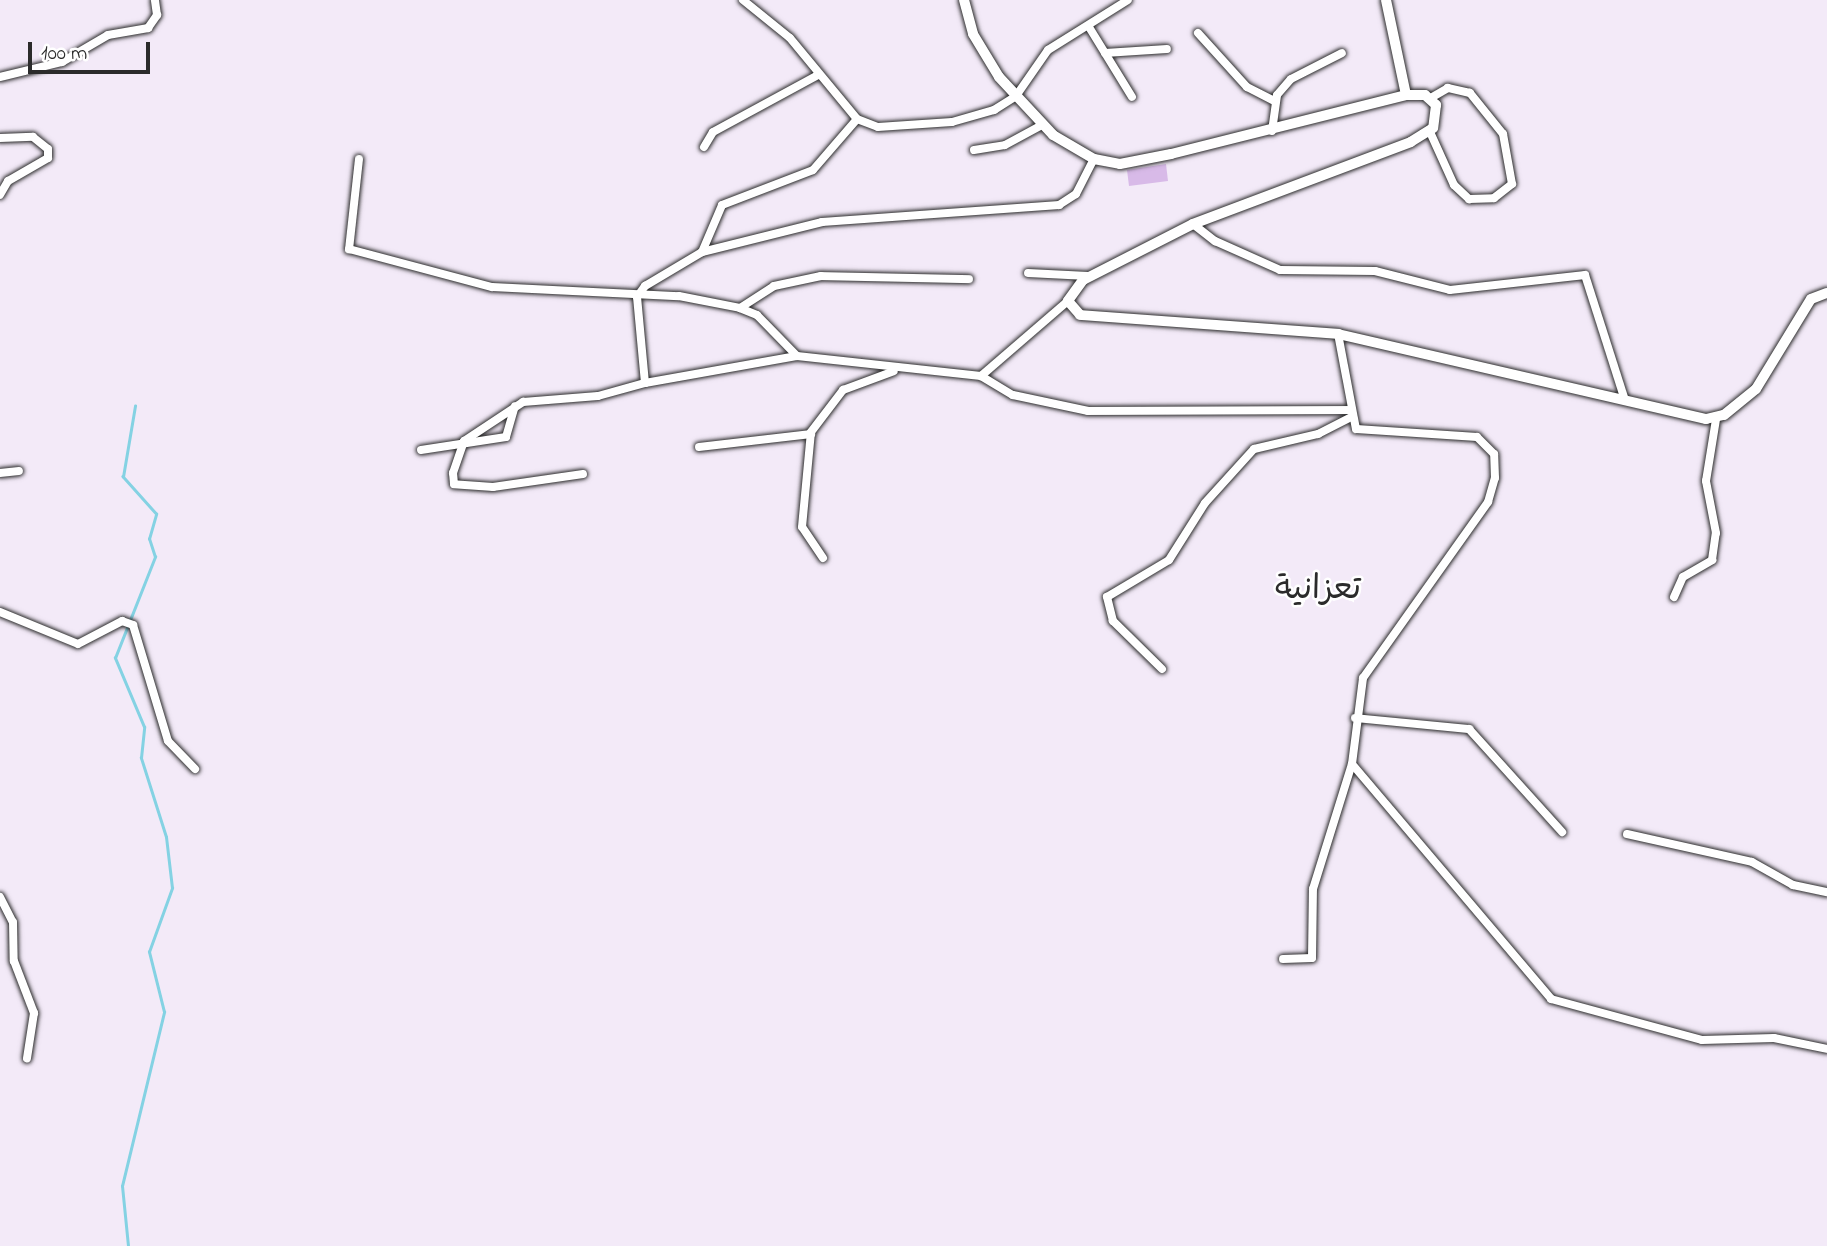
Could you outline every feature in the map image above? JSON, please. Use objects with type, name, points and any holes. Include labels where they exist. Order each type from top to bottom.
[{"type":"street","points":[[0,77],[62,62],[108,35],[144,30],[157,15],[155,0]]},
{"type":"street","points":[[743,0],[790,38],[857,119],[878,127],[952,122],[1016,96],[1048,50],[1089,27],[1128,0]]},
{"type":"street","points":[[964,0],[979,45],[1016,96],[1042,125],[1094,159],[1128,163],[1272,131],[1406,95],[1431,98],[1448,88],[1470,93],[1503,134],[1515,171],[1512,184],[1494,198],[1469,199],[1454,185],[1430,132],[1437,113],[1431,98]]},
{"type":"street","points":[[1386,0],[1406,95]]},
{"type":"street","points":[[1089,27],[1132,97]]},
{"type":"street","points":[[1198,33],[1247,87],[1275,101]]},
{"type":"street","points":[[1105,53],[1167,49]]},
{"type":"street","points":[[1272,131],[1275,101],[1290,79],[1342,53]]},
{"type":"street","points":[[704,147],[713,132],[818,75]]},
{"type":"street","points":[[702,252],[722,205],[813,170],[857,119]]},
{"type":"street","points":[[974,150],[1005,145],[1042,125]]},
{"type":"street","points":[[1430,132],[1193,224],[1091,276],[1070,290],[1068,301],[1074,312],[1099,321],[1220,322],[1338,334],[1716,419]]},
{"type":"street","points":[[0,138],[33,138],[48,149],[45,161],[8,181],[0,195]]},
{"type":"street","points":[[359,159],[349,249],[492,287],[637,296],[740,308],[757,315],[797,356]]},
{"type":"street","points":[[637,296],[702,252],[822,222],[1059,205],[1076,194],[1094,159]]},
{"type":"street","points":[[1193,224],[1214,242],[1280,270],[1375,271],[1450,290],[1586,275],[1624,397]]},
{"type":"street","points":[[1028,272],[1065,280],[1091,276]]},
{"type":"street","points":[[740,308],[774,286],[821,276],[969,279]]},
{"type":"street","points":[[1674,597],[1683,577],[1712,560],[1716,533],[1706,481],[1716,419],[1756,390],[1811,299],[1827,293]]},
{"type":"street","points":[[637,296],[645,383]]},
{"type":"street","points":[[981,376],[1068,301]]},
{"type":"street","points":[[1283,960],[1312,958],[1312,889],[1352,764],[1355,718],[1368,665],[1488,502],[1496,465],[1490,446],[1477,437],[1367,432],[1356,429],[1338,334]]},
{"type":"street","points":[[583,474],[461,487],[454,484],[453,473],[460,447],[516,406],[797,356],[900,370],[981,376],[1013,395],[1088,411],[1353,413]]},
{"type":"street","points":[[823,558],[802,527],[811,434],[843,390],[900,370]]},
{"type":"street","points":[[421,450],[460,447],[506,437],[516,406]]},
{"type":"street","points":[[1162,669],[1112,621],[1107,597],[1169,560],[1205,503],[1254,449],[1318,434],[1353,413]]},
{"type":"street","points":[[699,447],[811,434]]},
{"type":"street","points":[[0,473],[19,471]]},
{"type":"street","points":[[0,612],[78,644],[122,621],[133,625],[167,741],[195,769]]},
{"type":"street","points":[[1355,718],[1469,729],[1562,832]]},
{"type":"street","points":[[1352,764],[1536,986],[1557,1003],[1702,1040],[1774,1038],[1827,1049]]},
{"type":"street","points":[[1627,834],[1752,862],[1793,885],[1827,892]]},
{"type":"street","points":[[0,897],[13,922],[14,961],[34,1013],[27,1058]]},
{"type":"building","points":[[1166,164],[1168,181],[1129,186],[1127,170]]},
{"type":"waterway","points":[[128,1246],[122,1186],[164,1012],[149,952],[172,888],[166,837],[141,758],[144,727],[115,658],[155,557],[149,539],[156,514],[123,477],[135,406]]},
{"type":"district","name":"تعزانية","points":[[1318,591]]}]
